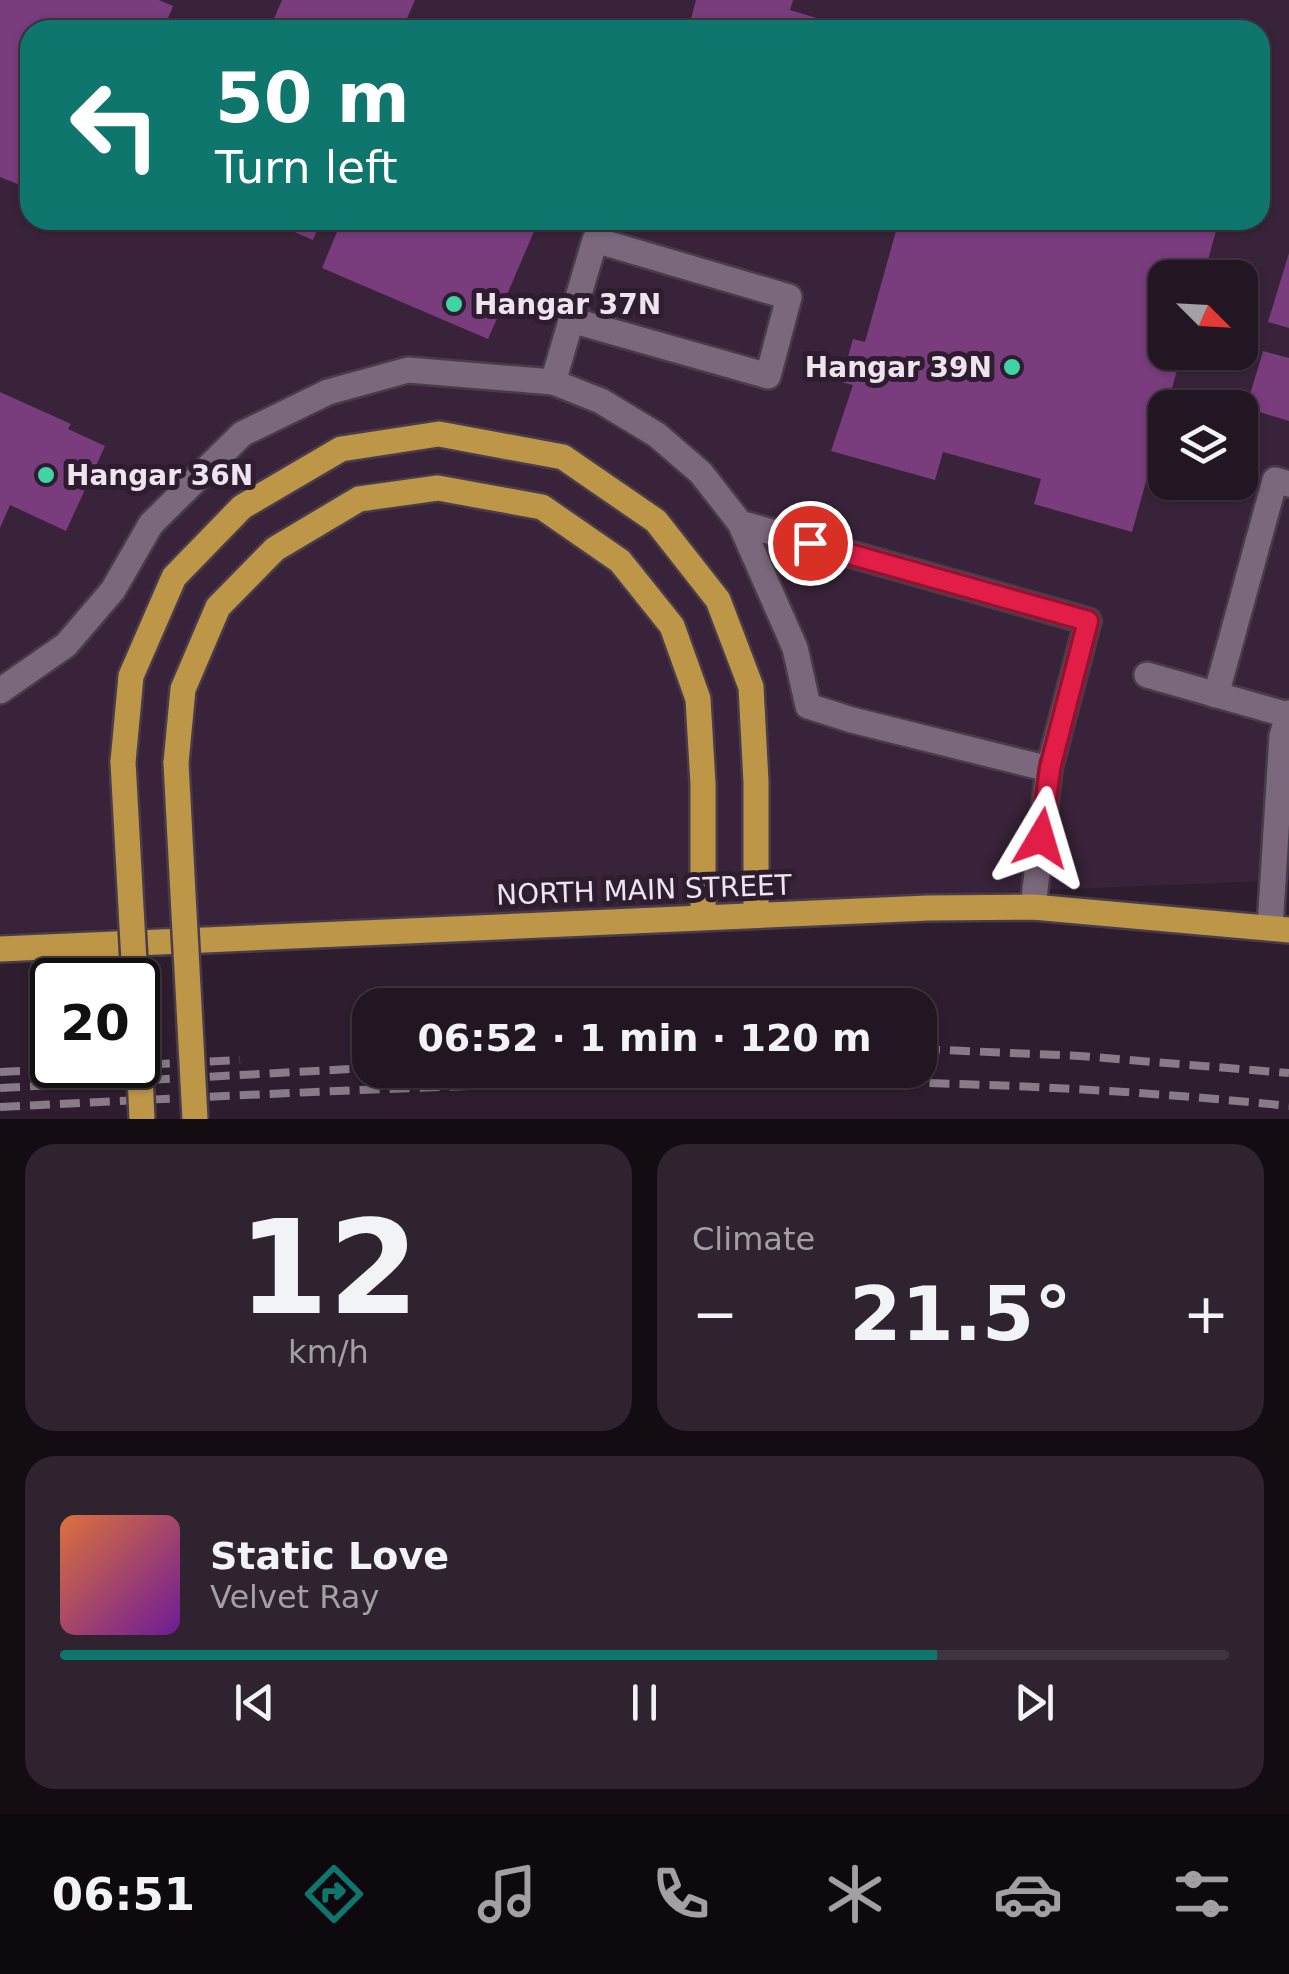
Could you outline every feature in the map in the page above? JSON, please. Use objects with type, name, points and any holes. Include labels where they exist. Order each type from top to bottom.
[{"type":"main road","points":[[134,958],[123,762],[131,676],[174,576],[242,507],[341,448],[439,434],[563,457],[656,521],[718,600],[751,688],[756,915]]},
{"type":"main road","points":[[195,1119],[176,763],[182,689],[218,607],[275,549],[359,499],[438,488],[542,507],[620,561],[672,626],[698,699],[703,784],[703,916]]},
{"type":"main road","name":"NORTH MAIN STREET","points":[[0,949],[703,916],[1033,908],[1280,929]]},
{"type":"main road","points":[[141,1088],[142,1119]]},
{"type":"lane","points":[[553,382],[571,320],[595,240],[789,296],[768,376],[571,320]]},
{"type":"lane","points":[[0,691],[66,645],[113,590],[151,524],[242,434],[328,392],[408,370],[553,382],[600,401],[657,435],[702,473],[740,523],[795,648],[808,706],[1050,768]]},
{"type":"lane","points":[[1216,694],[1275,480],[1289,484]]},
{"type":"lane","points":[[740,523],[1088,621],[1050,768],[1033,908]]},
{"type":"lane","points":[[1147,676],[1289,714],[1282,736],[1280,929]]},
{"type":"shaded area","points":[[0,0],[1289,0],[1289,880],[0,933]]},
{"type":"building","points":[[0,0],[159,0],[173,6],[167,20],[20,20],[20,185],[0,177]]},
{"type":"building","points":[[282,0],[415,0],[406,20],[273,20]]},
{"type":"building","points":[[696,0],[793,0],[790,10],[824,20],[691,20]]},
{"type":"building","points":[[290,230],[317,230],[313,240]]},
{"type":"building","name":"Hangar 37N","points":[[338,230],[535,230],[488,339],[322,268]]},
{"type":"building","name":"Hangar 39N","points":[[896,230],[1216,230],[1208,260],[1148,260],[1148,370],[1177,370],[1171,390],[1148,390],[1148,474],[1132,532],[1034,504],[1041,479],[943,452],[935,480],[831,451],[853,385],[841,382],[853,339],[865,342]]},
{"type":"building","points":[[1289,253],[1289,328],[1268,322]]},
{"type":"building","points":[[1263,351],[1289,358],[1289,421],[1258,412],[1258,390],[1251,390]]},
{"type":"building","name":"Hangar 36N","points":[[0,392],[71,424],[68,429],[105,446],[66,531],[10,505],[0,528]]},
{"type":"railway","points":[[937,1050],[1080,1056],[1289,1073]]},
{"type":"railway","points":[[0,1072],[240,1060]]},
{"type":"railway","points":[[0,1088],[352,1069]]},
{"type":"railway","points":[[0,1107],[483,1086],[806,1081],[1128,1092],[1289,1106]]},
{"type":"place","name":"Hangar 37N","points":[[454,304]]},
{"type":"place","name":"Hangar 39N","points":[[1012,367]]},
{"type":"place","name":"Hangar 36N","points":[[46,475]]},
{"type":"route","points":[[810,543],[1088,621],[1050,768],[1041,838]]}]
